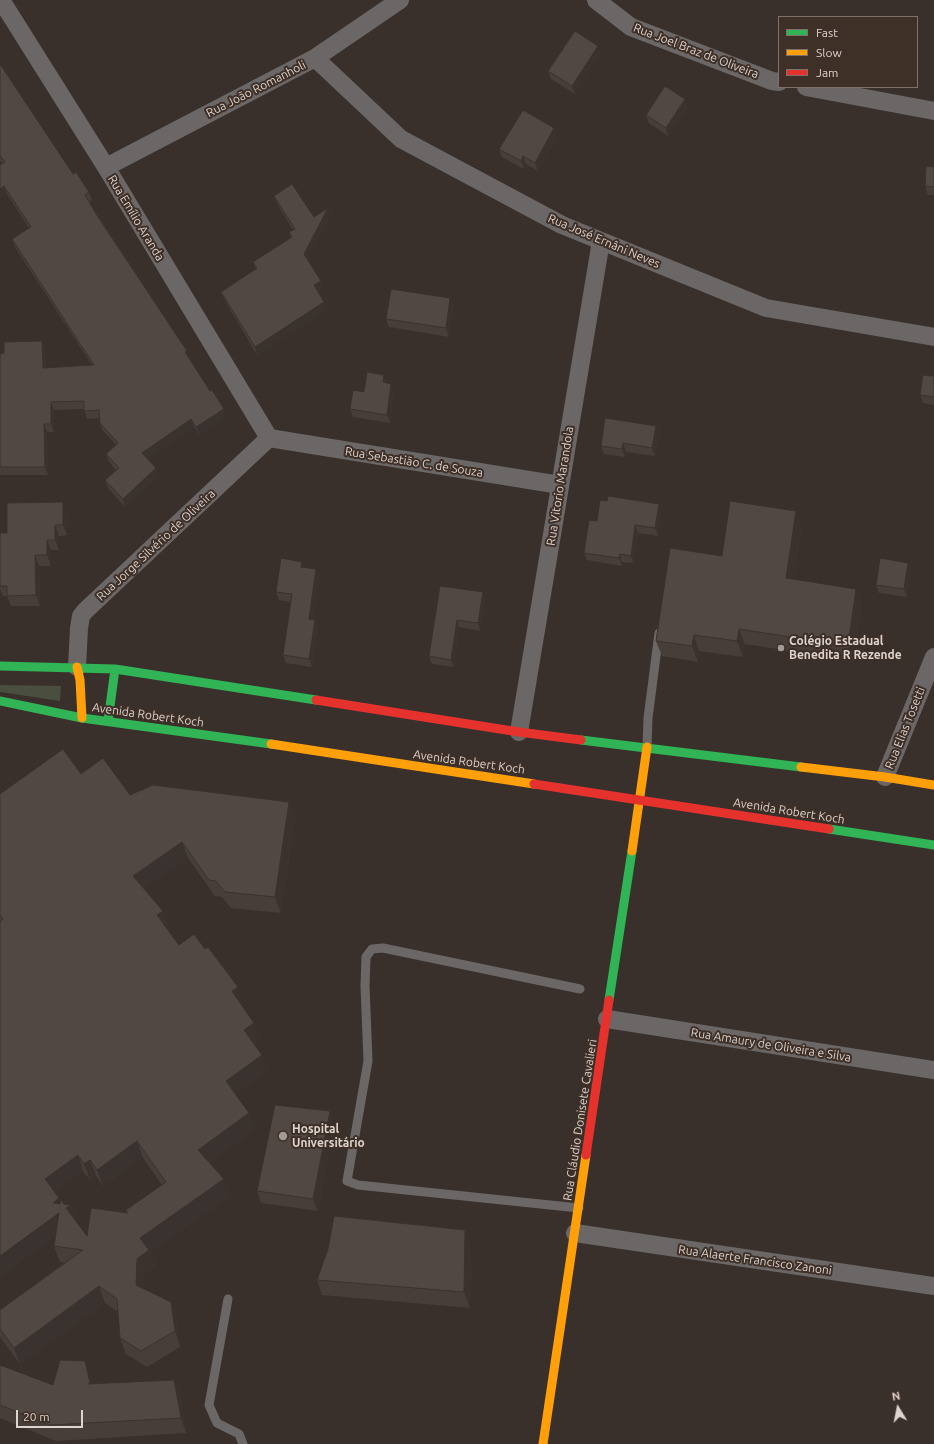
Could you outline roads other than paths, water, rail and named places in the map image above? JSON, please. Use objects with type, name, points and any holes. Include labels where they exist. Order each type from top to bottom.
[{"type":"main road","points":[[0,666],[77,667],[115,670],[519,732],[885,777],[934,785]]},
{"type":"main road","points":[[77,667],[80,680],[82,718]]},
{"type":"main road","points":[[108,720],[115,670]]},
{"type":"main road","name":"Avenida Robert Koch","points":[[0,701],[82,718],[108,720],[934,845]]},
{"type":"main road","name":"Rua Cláudio Donisete Cavalieri","points":[[548,1443],[575,1233],[647,747]]},
{"type":"street","name":"Rua Emílio Aranda","points":[[1,0],[106,167],[268,438]]},
{"type":"street","name":"Rua João Romanholi","points":[[106,167],[315,58],[400,0]]},
{"type":"street","name":"Rua Joel Braz de Oliveira","points":[[596,0],[631,27],[772,81],[778,82]]},
{"type":"street","name":"Rua José Ernâni Neves","points":[[315,58],[401,139],[562,225],[766,308],[934,337]]},
{"type":"street","points":[[811,88],[934,111]]},
{"type":"street","name":"Rua Vitorio Marandola","points":[[519,732],[601,241]]},
{"type":"street","name":"Rua Sebastião C. de Souza","points":[[268,438],[560,485]]},
{"type":"street","name":"Rua Jorge Silvério de Oliveira","points":[[77,667],[79,628],[81,616],[85,611],[268,438]]},
{"type":"street","name":"Rua Elias Tosetti","points":[[885,777],[934,657]]},
{"type":"street","name":"Rua Amaury de Oliveira e Silva","points":[[607,1019],[934,1070]]},
{"type":"street","name":"Rua Alaerte Francisco Zanoni","points":[[575,1233],[934,1286]]},
{"type":"lane","points":[[647,747],[650,702],[660,624]]},
{"type":"lane","points":[[579,1208],[358,1185],[347,1181],[368,1060],[365,986],[366,957],[372,949],[383,948],[580,989]]},
{"type":"lane","points":[[228,1299],[209,1405],[217,1423],[239,1434],[243,1444]]},
{"type":"place","name":"Colégio Estadual Benedita R Rezende","points":[[781,648]]},
{"type":"place","name":"Hospital Universitário","points":[[283,1136]]}]
